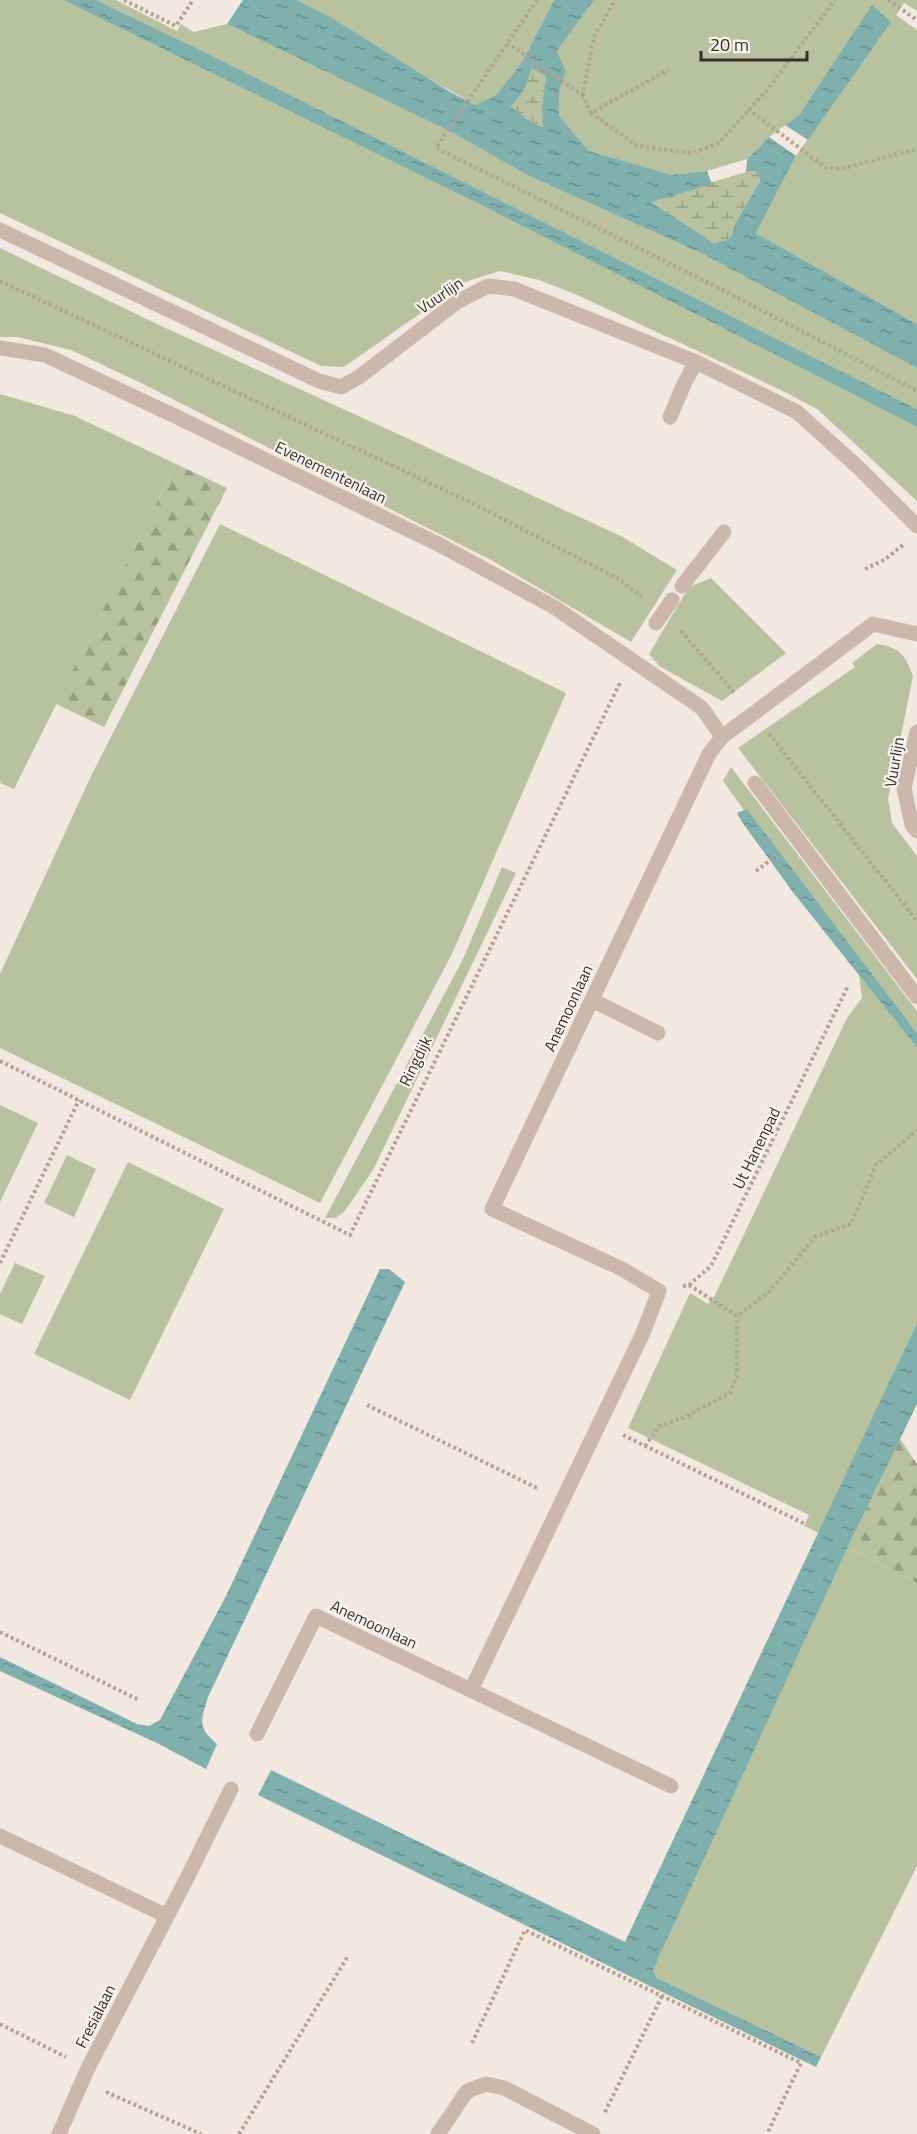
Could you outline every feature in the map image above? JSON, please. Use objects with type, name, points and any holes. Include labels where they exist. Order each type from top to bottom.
[{"type":"street","name":"Vuurlijn","points":[[0,230],[319,381],[341,387],[359,377],[457,302],[488,286],[514,289],[696,362],[797,412],[860,469],[913,533]]},
{"type":"street","name":"Evenementenlaan","points":[[0,348],[45,355],[440,545],[554,607],[631,661]]},
{"type":"street","points":[[670,417],[696,362]]},
{"type":"street","points":[[681,586],[724,532]]},
{"type":"street","points":[[656,623],[672,600]]},
{"type":"street","name":"Anemoonlaan","points":[[659,1291],[622,1269],[492,1209],[709,754],[722,737],[873,624],[917,634]]},
{"type":"street","points":[[631,661],[702,708],[722,737]]},
{"type":"street","name":"Vuurlijn","points":[[917,732],[904,788],[912,825],[917,831]]},
{"type":"street","points":[[755,783],[917,997]]},
{"type":"street","points":[[592,1000],[658,1033]]},
{"type":"street","points":[[471,1690],[643,1333],[659,1291]]},
{"type":"street","name":"Anemoonlaan","points":[[256,1734],[316,1616],[671,1786]]},
{"type":"street","name":"Fresialaan","points":[[59,2134],[86,2075],[231,1789]]},
{"type":"street","points":[[0,1836],[166,1916]]},
{"type":"street","points":[[438,2134],[467,2091],[486,2084],[504,2088],[593,2134]]},
{"type":"path","points":[[124,0],[176,26],[193,0]]},
{"type":"path","points":[[537,0],[436,148],[713,285],[917,392]]},
{"type":"path","points":[[580,93],[594,37],[615,0]]},
{"type":"path","points":[[508,44],[580,93],[591,113],[637,146],[692,153],[719,143],[767,90],[835,0]]},
{"type":"path","points":[[888,0],[917,20]]},
{"type":"path","points":[[591,113],[669,70]]},
{"type":"path","points":[[748,109],[826,168],[840,169],[917,149]]},
{"type":"path","points":[[865,569],[884,560],[913,533]]},
{"type":"path","name":"Ringdijk","points":[[0,1061],[350,1235],[631,661]]},
{"type":"path","points":[[756,871],[783,850]]},
{"type":"path","name":"Ut Hanenpad","points":[[689,1285],[711,1266],[848,986]]},
{"type":"path","points":[[0,1263],[79,1100]]},
{"type":"path","points":[[737,1316],[770,1292],[816,1236],[851,1224],[876,1165],[917,1130]]},
{"type":"path","points":[[659,1291],[689,1285],[737,1316]]},
{"type":"path","points":[[645,1446],[658,1426],[683,1418],[730,1393],[737,1374],[737,1316]]},
{"type":"path","points":[[367,1405],[562,1500]]},
{"type":"path","points":[[598,1424],[805,1524]]},
{"type":"path","points":[[0,1632],[139,1700]]},
{"type":"path","points":[[472,2043],[525,1930],[801,2063],[767,2134]]},
{"type":"path","points":[[239,2134],[348,1956]]},
{"type":"path","points":[[604,2113],[662,1996]]},
{"type":"path","points":[[0,2024],[86,2075],[201,2134]]},
{"type":"green space","points":[[0,0],[63,0],[481,205],[917,427],[917,501],[817,409],[575,294],[539,280],[500,271],[465,282],[344,367],[321,366],[0,213]]},
{"type":"green space","points":[[96,0],[116,0],[177,31],[181,24],[194,32],[227,24],[451,132],[529,176],[703,254],[917,368],[917,409],[194,47]]},
{"type":"green space","points":[[297,0],[554,0],[522,62],[497,94],[476,105]]},
{"type":"green space","points":[[594,0],[917,0],[917,11],[904,3],[896,15],[917,30],[917,324],[756,233],[796,156],[870,51],[873,5],[799,115],[769,137],[747,159],[707,171],[671,175],[589,151],[559,116],[559,92],[566,71],[557,51]]},
{"type":"green space","points":[[532,67],[546,76],[542,107],[544,127],[531,122],[511,107],[525,89]]},
{"type":"green space","points":[[758,171],[760,181],[735,224],[730,239],[714,243],[650,201],[746,172]]},
{"type":"green space","points":[[0,248],[157,324],[621,536],[677,570],[631,642],[491,560],[141,383],[71,350],[17,337],[0,337]]},
{"type":"green space","points":[[0,394],[75,416],[176,464],[14,789],[0,783]]},
{"type":"green space","points":[[176,464],[227,488],[104,727],[56,704]]},
{"type":"green space","points":[[220,524],[566,693],[452,954],[320,1203],[0,1048],[0,974],[91,776]]},
{"type":"green space","points":[[711,578],[786,653],[722,701],[659,666],[649,654],[689,587]]},
{"type":"green space","points":[[877,644],[901,653],[913,676],[888,799],[892,823],[917,856],[917,979],[738,748],[855,667],[852,663]]},
{"type":"green space","points":[[731,767],[917,1011],[917,1033],[747,809],[744,810],[723,781]]},
{"type":"green space","points":[[502,867],[516,873],[373,1170],[344,1212],[335,1218],[325,1218],[463,959]]},
{"type":"green space","points":[[859,975],[917,1048],[917,1323],[819,1533],[804,1526],[809,1515],[628,1428],[690,1293],[708,1304],[715,1295],[847,1018],[862,998]]},
{"type":"green space","points":[[0,1105],[38,1123],[0,1202]]},
{"type":"green space","points":[[67,1155],[96,1169],[74,1217],[44,1203]]},
{"type":"green space","points":[[128,1162],[224,1209],[130,1400],[34,1354]]},
{"type":"green space","points":[[15,1263],[45,1276],[22,1324],[0,1314],[0,1294]]},
{"type":"green space","points":[[900,1439],[917,1464],[917,1583],[848,1547]]},
{"type":"green space","points":[[848,1547],[917,1583],[917,1866],[821,2057],[657,1978],[653,1970]]},
{"type":"water","points":[[63,0],[96,0],[194,47],[917,409],[917,427],[481,205]]},
{"type":"water","points":[[243,0],[297,0],[332,18],[452,93],[476,105],[497,94],[522,62],[554,0],[594,0],[557,51],[566,71],[559,92],[559,116],[589,151],[671,175],[707,171],[712,184],[651,202],[714,243],[730,239],[735,224],[760,181],[758,171],[746,172],[747,159],[769,137],[796,156],[756,233],[917,324],[917,368],[703,254],[529,176],[451,132],[227,24]],"holes":[[[532,68],[546,76],[542,107],[543,127],[531,122],[511,107],[525,89]]]},
{"type":"water","points":[[872,5],[891,22],[808,140],[785,125],[799,115]]},
{"type":"water","points":[[747,809],[917,1033],[917,1048],[792,891],[742,822],[737,813]]},
{"type":"water","points":[[380,1269],[389,1269],[405,1282],[208,1697],[202,1723],[206,1733],[217,1744],[206,1769],[157,1743],[0,1671],[0,1657],[137,1724],[149,1726],[160,1720],[226,1596]]},
{"type":"water","points":[[917,1323],[917,1404],[848,1547],[653,1970],[657,1978],[821,2057],[816,2067],[258,1795],[271,1770],[625,1942]]}]
